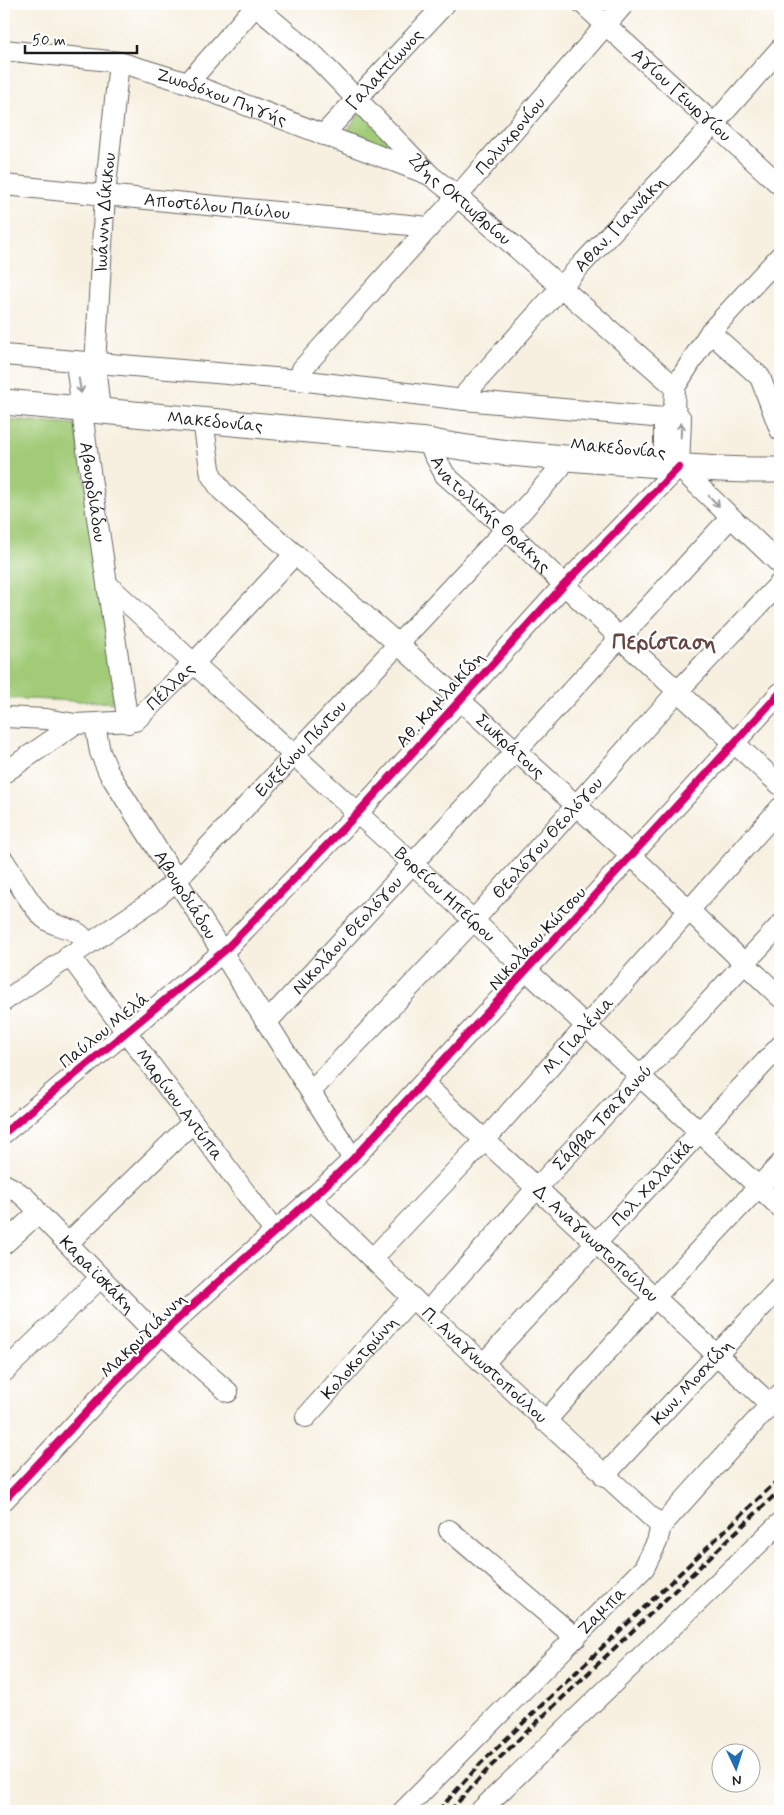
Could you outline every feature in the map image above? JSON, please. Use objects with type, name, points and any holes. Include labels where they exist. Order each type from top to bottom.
[{"type":"main road","name":"Μακεδονίας","points":[[4,402],[427,441],[468,449],[564,458],[780,458]]},
{"type":"main road","name":"Μακεδονίας","points":[[427,441],[468,435],[780,470]]},
{"type":"street","name":"28ης Οκτωβρίου","points":[[255,4],[358,98],[432,176],[675,387]]},
{"type":"street","points":[[188,83],[255,4]]},
{"type":"street","name":"Γαλακτίωνος","points":[[323,135],[445,4]]},
{"type":"street","name":"Αγίου Γεωργίου","points":[[583,4],[780,185]]},
{"type":"street","name":"Πολυχρονίου","points":[[299,380],[302,369],[429,228],[624,4]]},
{"type":"street","name":"Αθαν. Γιαννάκη","points":[[464,400],[467,392],[713,125],[780,49]]},
{"type":"street","name":"Ζωοδόχου Πηγής","points":[[4,50],[120,62],[188,83],[432,176]]},
{"type":"street","name":"Ιωάννη Δίκικου","points":[[92,410],[86,363],[120,62]]},
{"type":"street","name":"Αποστόλου Παύλου","points":[[4,185],[429,228]]},
{"type":"street","points":[[669,413],[675,387],[710,332],[780,256]]},
{"type":"street","points":[[710,332],[760,377],[780,430]]},
{"type":"street","points":[[4,355],[299,380],[464,400],[669,413],[681,420],[674,458],[780,564]]},
{"type":"street","name":"Αβουρδιάδου","points":[[92,410],[88,458],[128,723]]},
{"type":"street","name":"Σωκράτους","points":[[203,421],[207,459],[216,484],[399,645],[516,753],[632,856],[780,997]]},
{"type":"street","name":"Ανατολικής Θράκης","points":[[427,441],[445,476],[506,530],[780,785]]},
{"type":"street","name":"Ευξείνου Πόντου","points":[[4,1001],[69,955],[151,902],[178,879],[295,757],[506,530],[560,468],[564,458]]},
{"type":"street","name":"Αθ. Καμλακίδη","points":[[224,952],[357,814],[564,585],[674,458]]},
{"type":"street","name":"Νικολάου Θεολόγου","points":[[268,1022],[732,518]]},
{"type":"street","name":"Πέλλας","points":[[128,723],[141,717],[295,554]]},
{"type":"street","name":"Θεολόγου Θεολόγου","points":[[312,1090],[473,921],[678,691],[780,583]]},
{"type":"street","name":"Βορείου Ηπείρου","points":[[107,584],[587,1024],[780,1207]]},
{"type":"street","name":"Νικολάου Κώτσου","points":[[312,1200],[354,1159],[780,693]]},
{"type":"street","points":[[4,717],[46,719],[95,725],[128,723]]},
{"type":"street","points":[[4,773],[75,724]]},
{"type":"street","name":"Αβουρδιάδου","points":[[95,725],[100,752],[109,773],[312,1090],[354,1159]]},
{"type":"street","name":"Μ. Γιαλένια","points":[[372,1259],[484,1140],[780,808]]},
{"type":"street","points":[[4,861],[44,918],[54,924],[76,930],[87,943]]},
{"type":"street","name":"Σάββα Τσαγανού","points":[[427,1312],[536,1189],[780,925]]},
{"type":"street","name":"Παύλου Μελά","points":[[4,1133],[224,952]]},
{"type":"street","name":"Μαρίνου Αντύπα","points":[[69,955],[274,1231]]},
{"type":"street","name":"Πολ. Χαλαϊκά","points":[[483,1364],[780,1046]]},
{"type":"street","name":"Δ. Αναγνωστοπούλου","points":[[423,1083],[718,1356],[775,1399]]},
{"type":"street","points":[[68,1243],[193,1122]]},
{"type":"street","points":[[545,1422],[656,1297],[780,1164]]},
{"type":"street","name":"Καραϊσκάκη","points":[[4,1184],[22,1193],[31,1201],[38,1213],[68,1243],[99,1279],[148,1327],[162,1334],[228,1392]]},
{"type":"street","name":"Μακρυγιάννη","points":[[4,1500],[162,1334],[274,1231],[312,1200]]},
{"type":"street","name":"Π. Αναγνωστοπούλου","points":[[312,1200],[412,1298],[545,1422],[661,1526]]},
{"type":"street","points":[[4,1244],[38,1213]]},
{"type":"street","points":[[4,1372],[99,1279]]},
{"type":"street","name":"Κων. Μοσχίδη","points":[[604,1476],[718,1356],[780,1287]]},
{"type":"street","name":"Κολοκοτρώνη","points":[[306,1417],[412,1298]]},
{"type":"street","name":"Ζαμπα","points":[[403,1811],[644,1568],[658,1542],[661,1526],[775,1399]]},
{"type":"street","points":[[480,1811],[780,1523]]},
{"type":"street","points":[[449,1530],[576,1638]]},
{"type":"green space","points":[[363,109],[410,155],[347,131]]},
{"type":"green space","points":[[4,419],[75,424],[123,703],[4,698]]},
{"type":"railway","points":[[438,1811],[480,1764],[780,1478]]},
{"type":"railway","points":[[450,1811],[489,1768],[780,1490]]},
{"type":"cycle path","points":[[4,1133],[224,951],[357,814],[564,585],[679,467]]},
{"type":"cycle path","points":[[4,1500],[163,1333],[353,1159],[780,693]]},
{"type":"district","name":"Περίσταση","points":[[664,641]]}]
